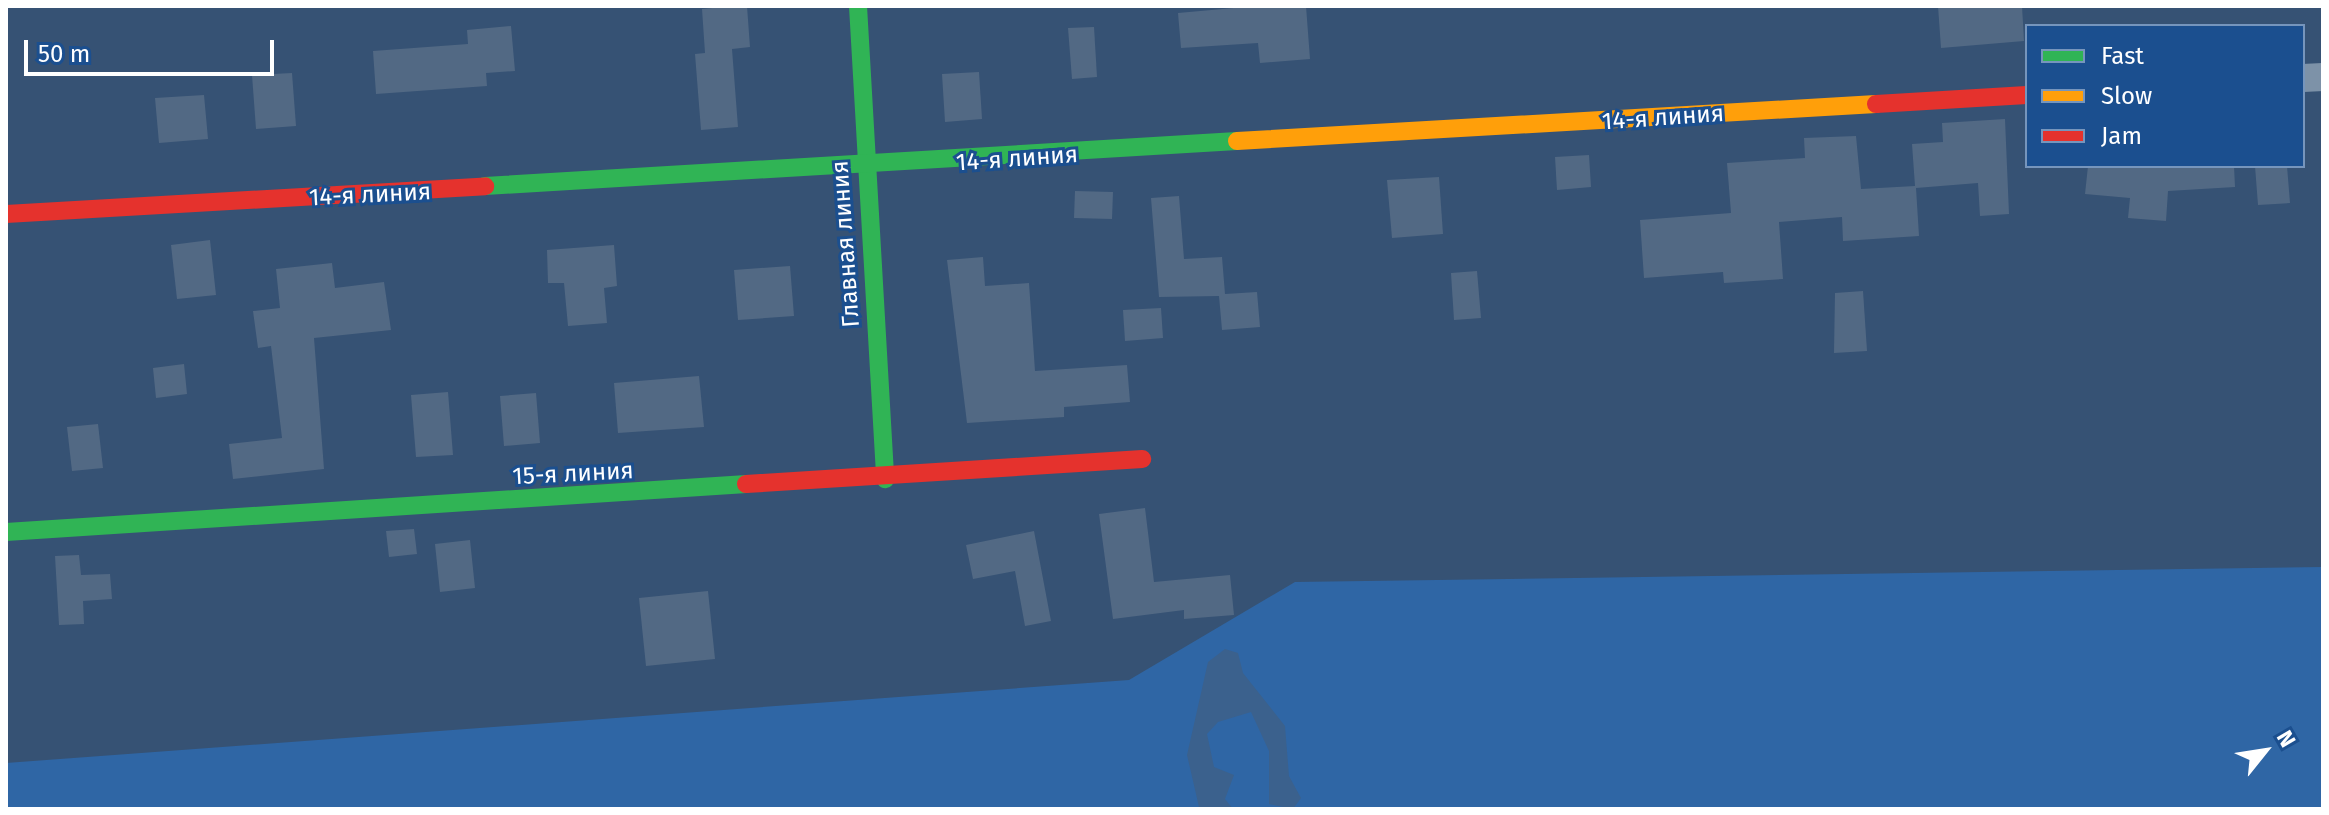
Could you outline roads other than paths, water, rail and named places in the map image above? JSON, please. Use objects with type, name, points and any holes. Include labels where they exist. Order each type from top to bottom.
[{"type":"street","name":"Главная линия","points":[[858,6],[864,168],[885,479]]},
{"type":"street","name":"14-я линия","points":[[6,214],[864,168],[2025,95]]},
{"type":"street","name":"15-я линия","points":[[6,532],[885,479],[1142,459]]}]
